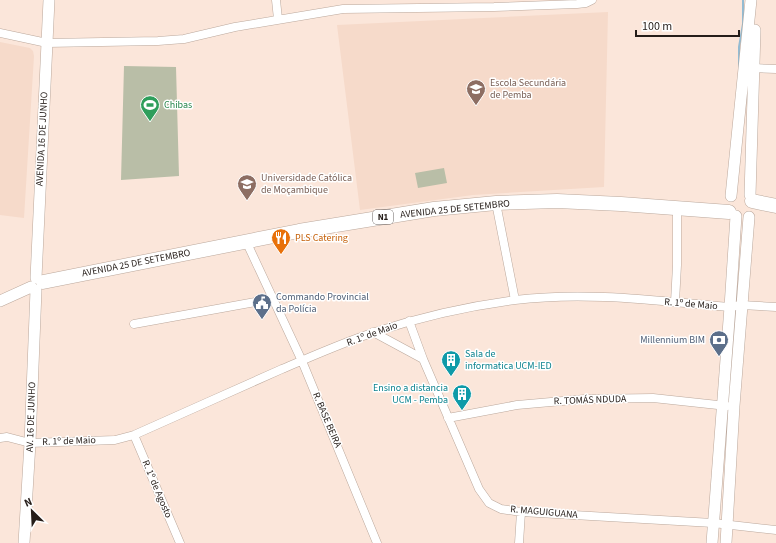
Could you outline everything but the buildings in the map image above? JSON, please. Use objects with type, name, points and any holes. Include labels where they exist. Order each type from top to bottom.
[{"type":"highway","points":[[751,198],[776,206]]},
{"type":"highway","name":"AVENIDA 25 DE SETEMBRO","points":[[36,284],[299,231],[434,209],[496,203],[557,201],[677,208],[732,214]]},
{"type":"street","name":"AVENIDA 16 DE JUNHO","points":[[36,284],[49,0]]},
{"type":"street","points":[[276,0],[278,19]]},
{"type":"street","points":[[0,33],[47,43],[158,41],[184,39],[278,19],[386,4],[577,4],[586,3],[592,0]]},
{"type":"street","points":[[736,306],[731,196],[747,98],[754,68],[756,11],[752,0]]},
{"type":"street","points":[[712,543],[713,523],[728,406],[736,306],[751,198],[747,98],[752,0]]},
{"type":"street","points":[[754,68],[776,69]]},
{"type":"street","points":[[731,196],[736,191],[744,190],[751,198]]},
{"type":"street","points":[[496,203],[515,300]]},
{"type":"street","points":[[675,302],[677,265],[677,208]]},
{"type":"street","points":[[732,214],[736,212],[745,213],[749,218]]},
{"type":"street","name":"R. BASE BEIRA","points":[[246,241],[302,361],[377,543]]},
{"type":"street","name":"AVENIDA 25 DE SETEMBRO","points":[[0,301],[36,284]]},
{"type":"street","name":"AV. 16 DE JUNHO","points":[[24,543],[30,443],[36,284]]},
{"type":"street","name":"R. 1º de Maio","points":[[0,438],[7,437],[30,443],[115,440],[134,435],[302,361],[373,332],[409,321],[515,300],[558,297],[615,297],[736,306],[776,307]]},
{"type":"street","points":[[134,324],[272,299]]},
{"type":"street","name":"R. MAGUIGUANA","points":[[409,321],[423,359],[479,489],[489,502],[501,509],[521,512],[713,523],[727,526],[776,530]]},
{"type":"street","points":[[373,332],[423,359]]},
{"type":"street","name":"R. TOMÁS NDUDA","points":[[448,418],[517,405],[585,399],[653,398],[728,406]]},
{"type":"street","points":[[726,543],[728,406]]},
{"type":"street","name":"R. 1º de Agosto","points":[[134,435],[180,543]]},
{"type":"street","points":[[519,543],[521,512]]},
{"type":"shaded area","name":"Escola Secundária de Pemba","points":[[608,12],[604,187],[473,195],[360,210],[337,25]]},
{"type":"shaded area","points":[[0,42],[30,48],[33,51],[34,56],[24,218],[0,215]]},
{"type":"green space","name":"Chibas","points":[[124,66],[176,67],[179,176],[121,180]]},
{"type":"green space","points":[[444,168],[447,183],[418,188],[415,173]]},
{"type":"waterway","points":[[739,68],[739,47],[743,24],[743,0]]},
{"type":"place","name":"Escola Secundária de Pemba","points":[[476,106]]},
{"type":"place","name":"Chibas","points":[[150,122]]},
{"type":"place","name":"Universidade Católica de Moçambique","points":[[247,201]]},
{"type":"place","name":"PLS Catering","points":[[281,255]]},
{"type":"place","name":"Commando Provincial da Polícia","points":[[262,320]]},
{"type":"place","name":"Millennium BIM","points":[[719,357]]},
{"type":"place","name":"Sala de informatica UCM-IED","points":[[451,377]]},
{"type":"place","name":"Ensino a distancia UCM - Pemba","points":[[462,411]]}]
